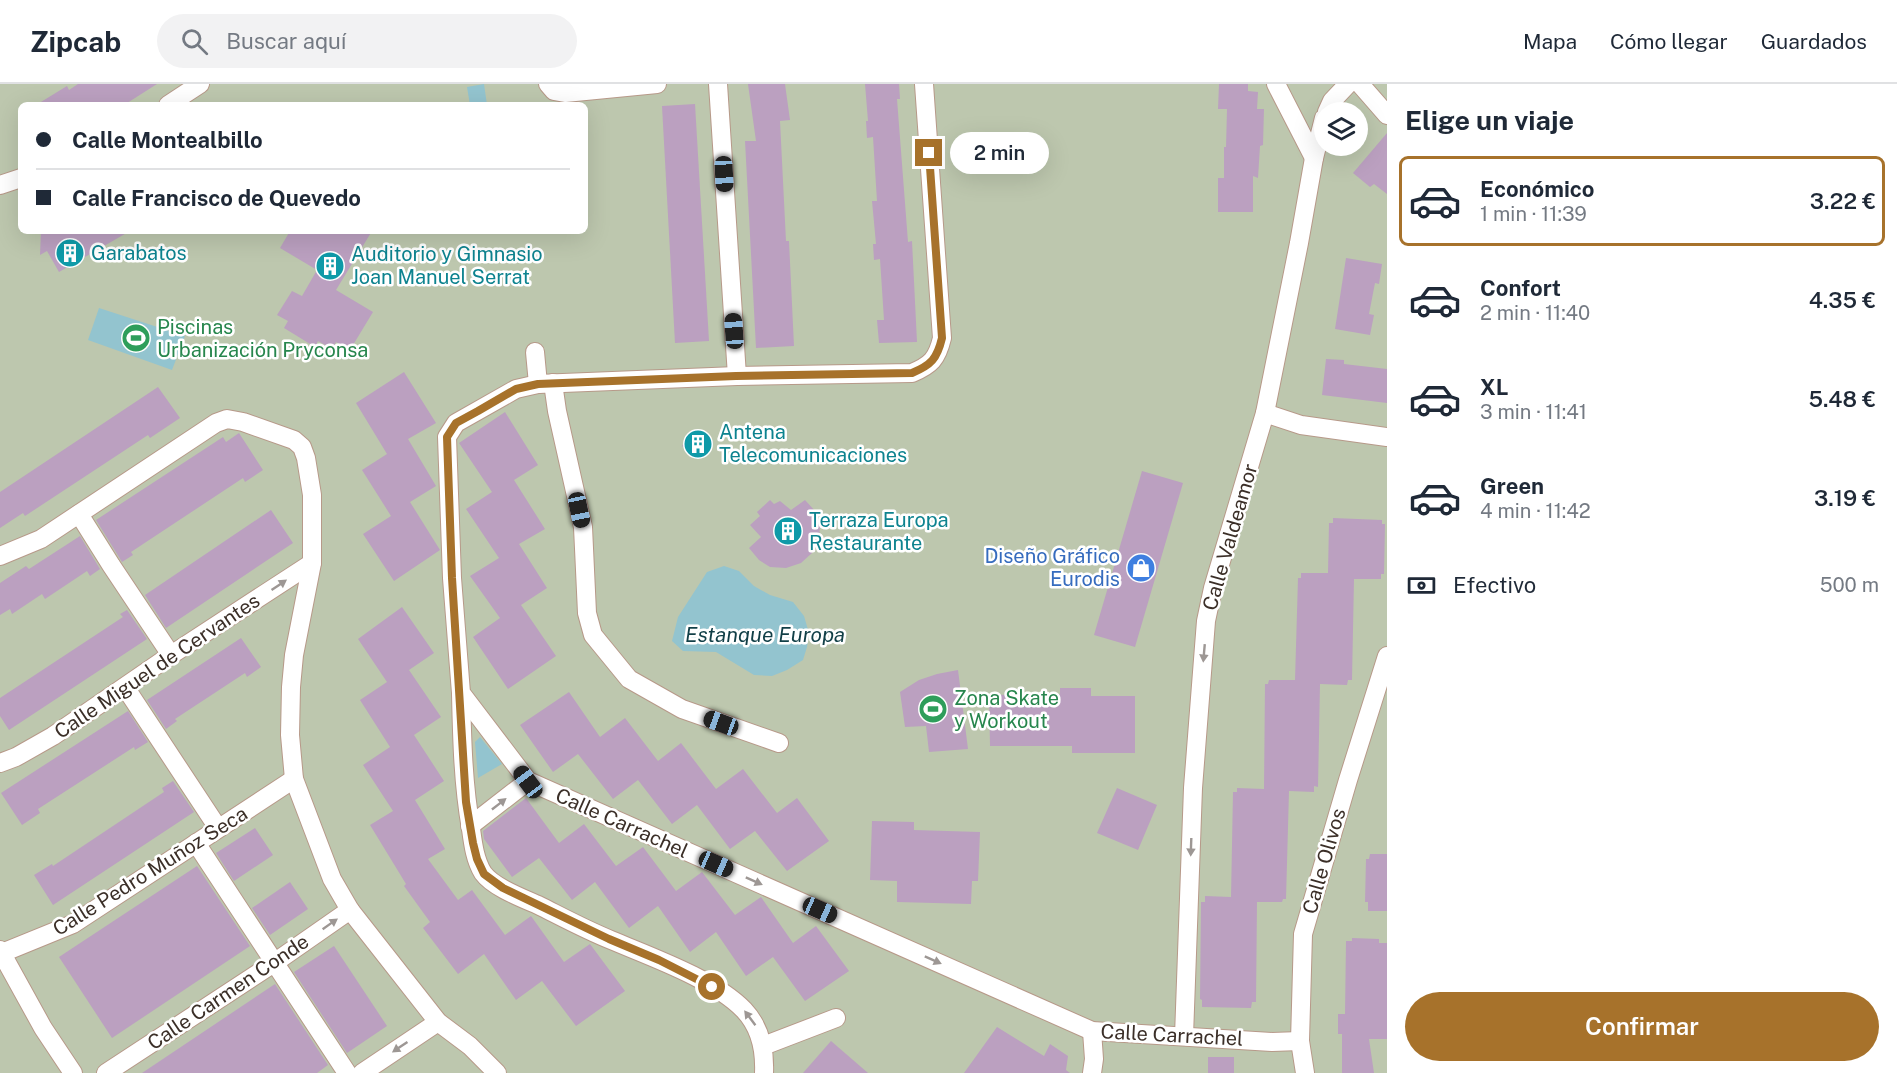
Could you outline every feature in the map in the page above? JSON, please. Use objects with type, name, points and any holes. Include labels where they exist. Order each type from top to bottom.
[{"type":"street","points":[[173,102],[200,84]]},
{"type":"street","points":[[548,84],[554,91],[565,93],[657,84]]},
{"type":"street","points":[[718,84],[736,376]]},
{"type":"street","points":[[764,1073],[763,1046],[756,1026],[744,1010],[727,996],[697,978],[503,888],[484,874],[477,859],[466,802],[461,693],[452,578],[447,437],[456,423],[516,389],[546,383],[736,376],[912,373],[927,366],[939,353],[942,338],[924,84]]},
{"type":"street","points":[[1276,84],[1314,158]]},
{"type":"street","points":[[1332,102],[1348,84]]},
{"type":"street","points":[[1360,84],[1387,115]]},
{"type":"street","name":"Calle Valdeamor","points":[[1184,1036],[1192,788],[1206,621],[1213,588],[1265,413],[1314,158]]},
{"type":"street","points":[[0,185],[18,179]]},
{"type":"street","points":[[535,352],[557,411],[583,527],[587,613],[593,635],[629,678],[673,704],[779,743]]},
{"type":"street","points":[[1265,413],[1300,425],[1387,437]]},
{"type":"street","points":[[0,556],[42,539],[216,423],[228,419],[243,422],[294,440],[302,447],[312,495],[312,563],[294,655],[291,687],[290,735],[294,779],[332,879],[350,910],[438,1022],[470,1046],[497,1073]]},
{"type":"street","points":[[79,514],[171,655]]},
{"type":"street","name":"Calle Miguel de Cervantes","points":[[0,763],[16,757],[53,736],[171,655],[312,563]]},
{"type":"street","name":"Calle Olivos","points":[[1305,1073],[1300,1041],[1306,923],[1387,656]]},
{"type":"street","points":[[125,687],[218,828]]},
{"type":"street","name":"Calle Carrachel","points":[[461,693],[528,782],[1092,1031],[1272,1042],[1300,1041]]},
{"type":"street","name":"Calle Pedro Muñoz Seca","points":[[1,951],[73,924],[294,779]]},
{"type":"street","points":[[470,826],[528,782]]},
{"type":"street","points":[[196,843],[347,1073]]},
{"type":"street","name":"Calle Carmen Conde","points":[[106,1073],[274,963],[350,910]]},
{"type":"street","points":[[1,951],[43,1028],[73,1073]]},
{"type":"street","points":[[763,1046],[836,1018]]},
{"type":"street","points":[[362,1073],[438,1022]]},
{"type":"street","points":[[1092,1031],[1094,1059],[1092,1073]]},
{"type":"green space","points":[[0,84],[1387,84],[1387,1073],[0,1073]]},
{"type":"water","points":[[484,84],[487,102],[470,102],[467,87]]},
{"type":"water","name":"Piscinas Urbanización Pryconsa","points":[[99,308],[185,336],[172,370],[88,340]]},
{"type":"water","name":"Estanque Europa","points":[[724,566],[739,571],[754,586],[770,595],[793,602],[804,616],[809,633],[803,660],[772,676],[754,675],[716,652],[683,651],[672,641],[678,617],[707,572]]},
{"type":"water","points":[[480,737],[502,764],[478,778],[475,742]]},
{"type":"building","points":[[78,84],[157,84],[129,102],[41,102],[67,86],[69,90]]},
{"type":"building","points":[[748,84],[785,84],[790,120],[780,121],[794,346],[756,348],[745,141],[756,141]]},
{"type":"building","points":[[865,84],[899,84],[900,99],[897,99],[908,242],[912,241],[917,342],[879,343],[877,320],[884,320],[880,259],[874,260],[873,244],[876,244],[872,201],[877,201],[873,137],[867,138]]},
{"type":"building","points":[[1219,84],[1248,84],[1248,91],[1258,92],[1257,109],[1264,109],[1263,145],[1260,146],[1258,178],[1253,176],[1253,212],[1218,212],[1218,178],[1224,178],[1227,109],[1218,109]]},
{"type":"building","points":[[695,104],[709,341],[675,343],[662,106]]},
{"type":"building","points":[[1387,133],[1387,194],[1374,184],[1370,187],[1353,173]]},
{"type":"building","name":"Garabatos","points":[[41,234],[125,234],[59,272],[47,251],[40,255]]},
{"type":"building","points":[[288,234],[370,234],[336,290],[373,312],[350,350],[336,342],[332,349],[318,341],[315,347],[284,328],[288,321],[277,315],[292,291],[302,296],[317,270],[280,248]]},
{"type":"building","points":[[1346,258],[1382,264],[1379,284],[1375,283],[1369,314],[1374,315],[1370,335],[1335,329]]},
{"type":"building","points":[[1326,359],[1344,360],[1344,364],[1387,369],[1387,403],[1322,395]]},
{"type":"building","points":[[404,372],[436,423],[408,439],[436,486],[410,502],[440,550],[394,581],[363,534],[391,516],[362,470],[387,454],[356,403]]},
{"type":"building","points":[[158,387],[180,418],[150,438],[148,435],[25,516],[23,513],[0,528],[0,492]]},
{"type":"building","points":[[505,412],[538,465],[514,480],[545,529],[519,544],[547,588],[521,605],[556,656],[508,689],[473,637],[500,618],[470,576],[499,558],[466,509],[492,492],[459,443]]},
{"type":"building","name":"Antena Telecomunicaciones","points":[[693,430],[713,442],[708,453],[697,459],[682,446]]},
{"type":"building","points":[[239,433],[263,470],[245,482],[243,478],[131,552],[133,555],[122,562],[96,520],[223,437],[226,442]]},
{"type":"building","points":[[1142,471],[1183,483],[1135,647],[1094,635]]},
{"type":"building","name":"Terraza Europa Restaurante","points":[[770,500],[774,504],[780,501],[791,510],[805,500],[816,512],[820,524],[819,540],[812,553],[801,563],[786,568],[770,567],[759,560],[749,548],[761,537],[750,525],[760,516],[757,512]]},
{"type":"building","points":[[271,510],[293,543],[166,628],[145,595]]},
{"type":"building","points":[[1333,518],[1382,520],[1382,524],[1385,524],[1384,574],[1381,574],[1381,579],[1354,579],[1352,680],[1348,680],[1347,685],[1320,684],[1318,787],[1314,786],[1314,792],[1289,791],[1286,899],[1282,902],[1257,902],[1256,1002],[1252,1002],[1251,1008],[1202,1007],[1200,999],[1201,902],[1205,902],[1205,896],[1231,897],[1233,792],[1237,792],[1237,788],[1264,789],[1265,684],[1268,684],[1269,680],[1295,680],[1298,578],[1301,578],[1301,573],[1328,573],[1329,523],[1333,523]]},
{"type":"building","points":[[80,536],[100,569],[90,576],[87,571],[45,599],[42,594],[12,614],[10,609],[0,615],[0,583],[26,566],[29,569]]},
{"type":"building","points":[[402,607],[434,653],[409,670],[441,717],[414,735],[444,781],[415,800],[445,849],[428,859],[458,900],[472,890],[505,935],[531,916],[564,962],[590,944],[625,991],[576,1026],[542,981],[516,1000],[484,954],[458,974],[423,928],[430,922],[404,886],[406,884],[370,825],[393,811],[363,765],[390,747],[360,700],[387,682],[358,639]]},
{"type":"building","points":[[127,610],[147,639],[9,730],[0,716],[0,698],[123,617],[120,614]]},
{"type":"building","points":[[241,638],[261,667],[247,677],[245,673],[175,719],[177,721],[166,729],[147,700]]},
{"type":"building","name":"Zona Skate y Workout","points":[[958,670],[968,749],[929,752],[926,726],[905,727],[900,692],[919,680]]},
{"type":"building","points":[[1060,688],[1091,688],[1091,696],[1135,696],[1135,753],[1072,753],[1072,746],[990,746],[989,695],[1060,694]]},
{"type":"building","points":[[569,692],[600,737],[625,718],[658,761],[681,743],[716,789],[743,769],[777,813],[797,798],[829,841],[787,871],[755,831],[730,849],[697,805],[672,824],[638,780],[613,799],[578,754],[553,772],[520,725]]},
{"type":"building","points":[[128,711],[148,742],[135,750],[134,747],[38,809],[40,813],[22,825],[1,793]]},
{"type":"building","points":[[173,781],[194,812],[53,905],[34,875],[52,864],[53,866],[164,792],[162,788]]},
{"type":"building","points":[[1117,788],[1157,805],[1138,850],[1097,833]]},
{"type":"building","points":[[526,798],[559,843],[584,824],[616,866],[643,847],[676,891],[702,872],[735,915],[761,897],[793,943],[816,926],[849,971],[805,1001],[773,957],[746,976],[716,932],[690,952],[658,906],[629,928],[595,882],[572,900],[539,858],[512,877],[484,839],[483,831]]},
{"type":"building","points":[[872,821],[914,822],[914,830],[980,832],[978,881],[972,881],[971,904],[897,902],[897,881],[870,880]]},
{"type":"building","points":[[255,828],[273,855],[234,881],[216,853]]},
{"type":"building","points":[[1370,854],[1387,854],[1387,911],[1368,911],[1368,902],[1365,902],[1366,859],[1369,859]]},
{"type":"building","points":[[197,866],[250,946],[112,1038],[59,957]]},
{"type":"building","points":[[290,882],[308,909],[270,935],[252,908]]},
{"type":"building","points":[[1352,938],[1379,939],[1379,943],[1387,943],[1387,1039],[1369,1039],[1374,1073],[1342,1073],[1342,1034],[1338,1034],[1338,1014],[1345,1014],[1346,941],[1352,941]]},
{"type":"building","points":[[334,946],[387,1026],[347,1053],[294,972]]},
{"type":"building","points":[[275,984],[328,1065],[317,1073],[142,1073]]},
{"type":"building","points":[[997,1027],[1044,1056],[1050,1044],[1068,1056],[1066,1070],[1070,1073],[964,1073]]},
{"type":"building","points":[[831,1041],[868,1073],[803,1073]]},
{"type":"building","points":[[1208,1057],[1234,1057],[1234,1073],[1208,1073]]},
{"type":"place","name":"Garabatos","points":[[70,253]]},
{"type":"place","name":"Auditorio y Gimnasio Joan Manuel Serrat","points":[[330,266]]},
{"type":"place","name":"Piscinas Urbanización Pryconsa","points":[[136,338]]},
{"type":"place","name":"Antena Telecomunicaciones","points":[[698,444]]},
{"type":"place","name":"Terraza Europa Restaurante","points":[[788,531]]},
{"type":"place","name":"Diseño Gráfico Eurodis","points":[[1141,568]]},
{"type":"place","name":"Zona Skate y Workout","points":[[933,709]]},
{"type":"route","points":[[712,987],[503,888],[484,874],[477,859],[466,802],[461,693],[452,578],[447,437],[456,423],[516,389],[538,384],[598,380],[912,373],[927,366],[939,353],[942,338],[929,153]]}]
